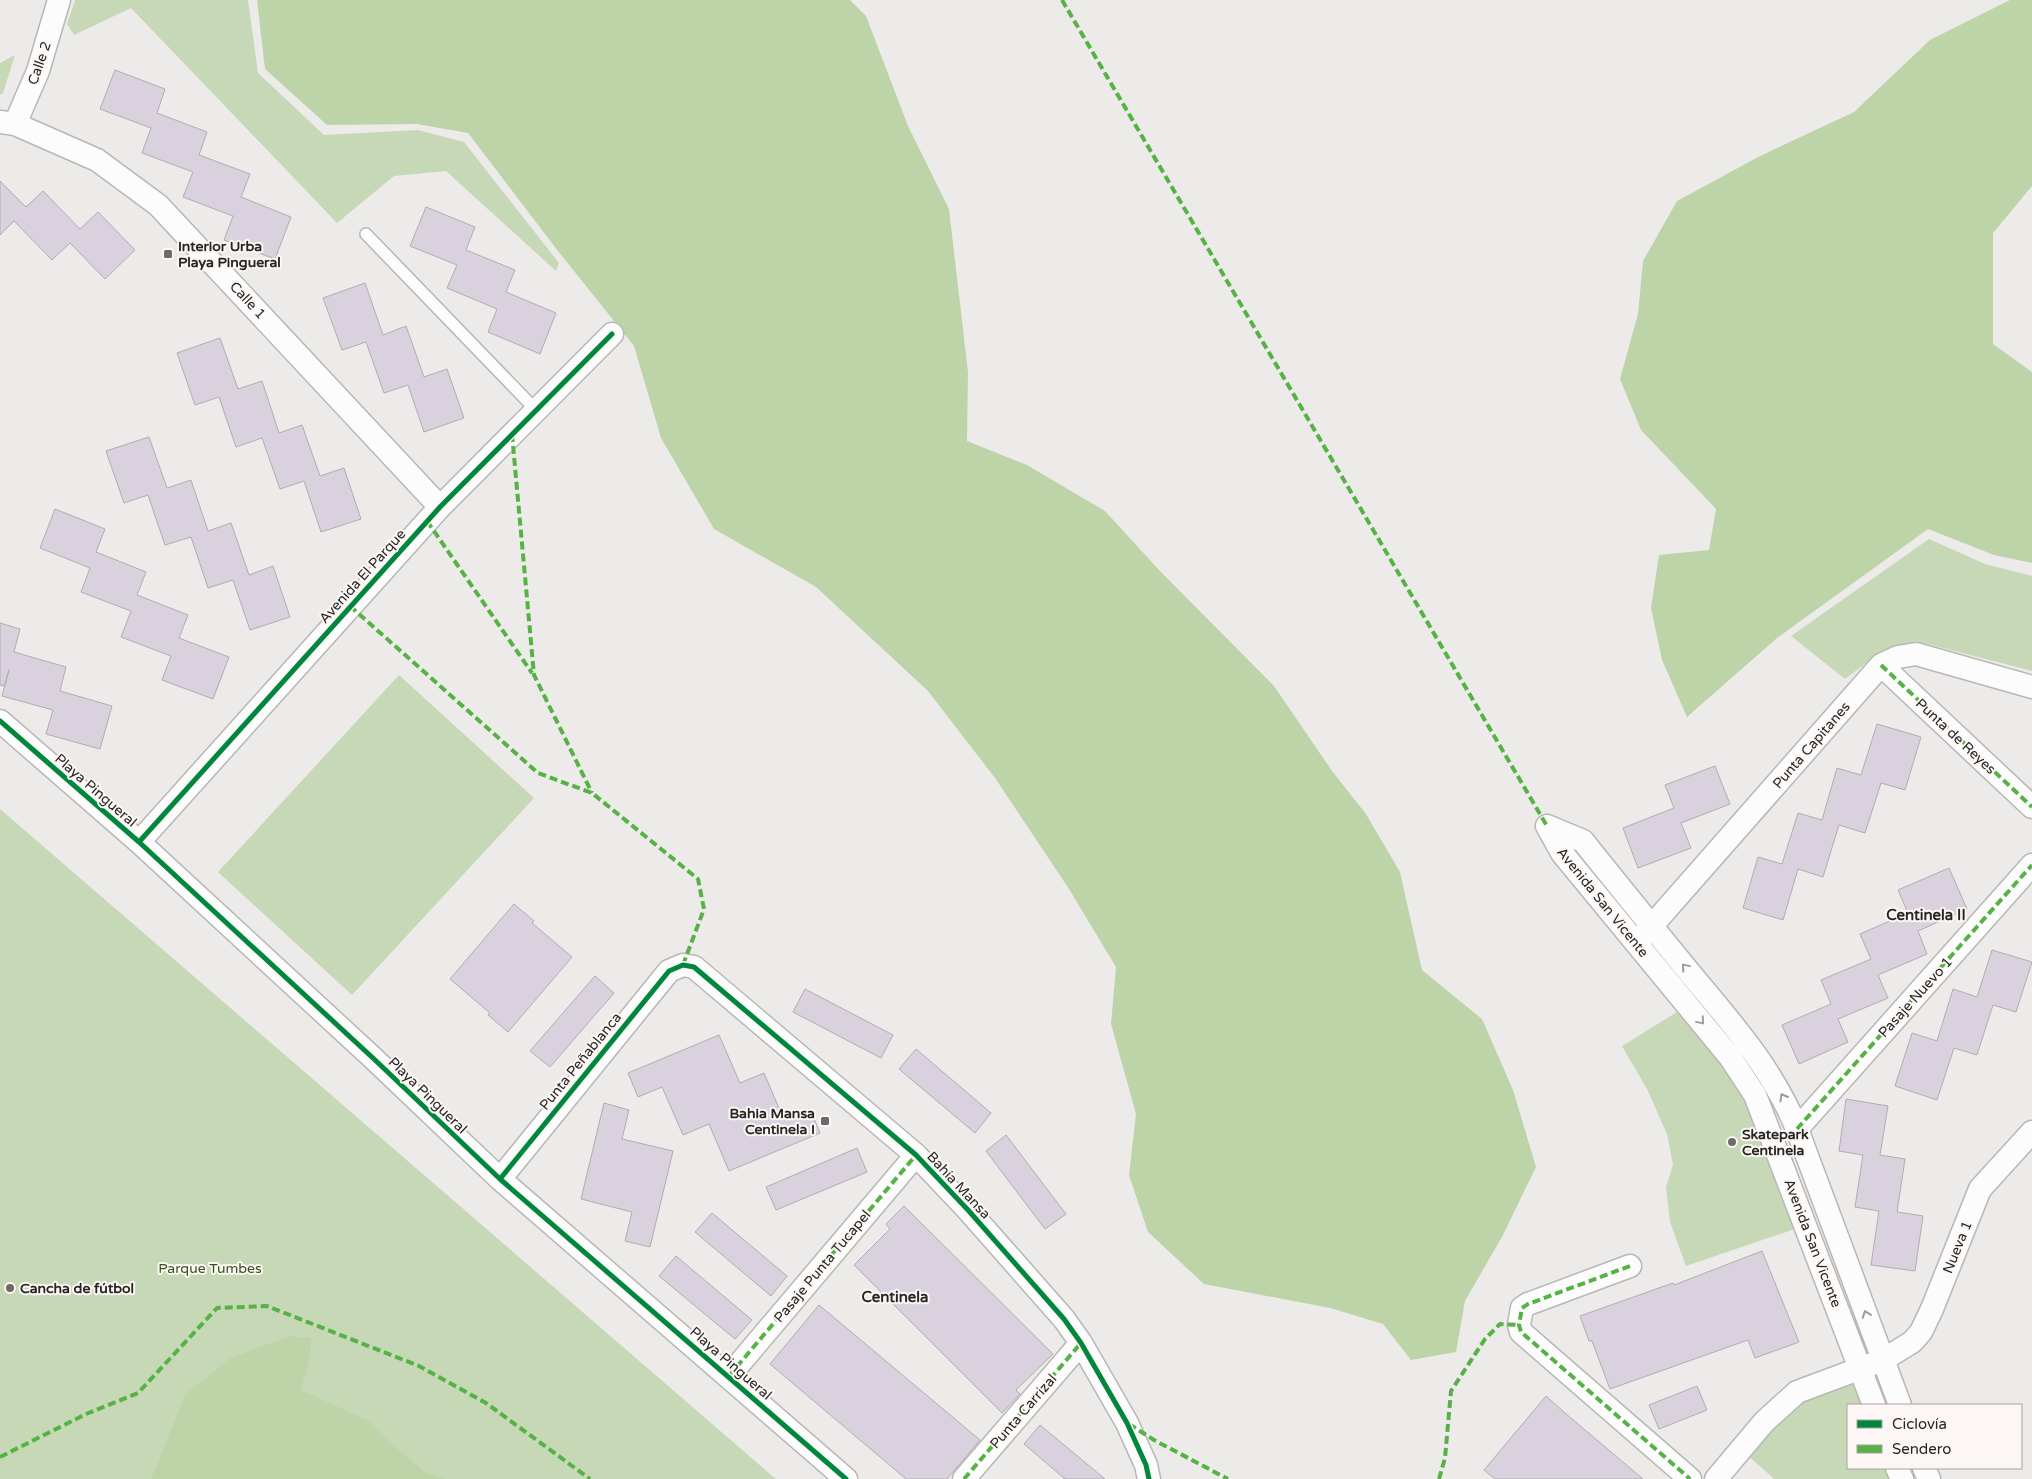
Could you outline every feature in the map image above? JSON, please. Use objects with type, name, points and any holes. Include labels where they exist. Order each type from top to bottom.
[{"type":"street","name":"Calle 2","points":[[7,123],[38,71],[60,0]]},
{"type":"street","name":"Calle 1","points":[[7,123],[97,160],[158,205],[440,507]]},
{"type":"street","name":"Avenida El Parque","points":[[139,842],[440,507],[612,334]]},
{"type":"street","name":"Punta Capitanes","points":[[1636,943],[1881,665],[1898,658],[1916,654],[2032,686]]},
{"type":"street","name":"Punta de Reyes","points":[[1881,665],[2032,807]]},
{"type":"street","name":"Playa Pingueral","points":[[0,721],[139,842],[374,1059],[500,1179],[846,1479]]},
{"type":"street","name":"Avenida San Vicente","points":[[1874,1404],[1755,1095],[1730,1057],[1562,854],[1547,826],[1583,841],[1733,1025],[1770,1075],[1788,1105],[1900,1404]]},
{"type":"street","name":"Pasaje Nuevo 1","points":[[1797,1129],[2032,866]]},
{"type":"street","name":"Punta Peñablanca","points":[[500,1179],[669,971],[683,965]]},
{"type":"street","name":"Bahía Mansa","points":[[683,965],[694,967],[916,1155],[968,1210],[1064,1319],[1081,1343],[1127,1423],[1146,1465],[1149,1479]]},
{"type":"street","name":"Nueva 1","points":[[1716,1479],[1764,1422],[1796,1392],[1883,1360],[1912,1342],[1921,1332],[1980,1189],[2032,1132]]},
{"type":"street","name":"Pasaje Punta Tucapel","points":[[729,1376],[916,1155]]},
{"type":"street","points":[[1630,1266],[1528,1304],[1522,1308],[1519,1325],[1522,1332],[1690,1479]]},
{"type":"street","name":"Punta Carrizal","points":[[964,1479],[1081,1343]]},
{"type":"lane","points":[[366,234],[536,410]]},
{"type":"green space","points":[[75,0],[248,0],[258,73],[324,135],[418,130],[464,142],[559,263],[556,271],[446,171],[394,176],[337,223],[131,8],[74,35],[67,24]]},
{"type":"green space","points":[[257,0],[850,0],[866,16],[908,126],[949,209],[968,372],[967,441],[1027,465],[1105,511],[1160,571],[1274,686],[1332,771],[1366,814],[1400,872],[1422,970],[1482,1019],[1513,1090],[1536,1167],[1503,1235],[1465,1301],[1456,1352],[1411,1360],[1383,1324],[1330,1308],[1204,1284],[1148,1232],[1129,1175],[1136,1114],[1111,1024],[1116,967],[1069,889],[995,778],[928,691],[816,587],[714,529],[661,438],[634,346],[558,251],[468,133],[417,124],[327,125],[265,69]]},
{"type":"green space","points":[[2010,0],[2032,0],[2032,186],[1993,233],[1993,344],[2032,372],[2032,563],[1994,555],[1928,529],[1777,638],[1687,717],[1662,660],[1651,608],[1659,555],[1709,550],[1716,509],[1641,430],[1620,379],[1638,314],[1643,261],[1677,201],[1760,156],[1854,112],[1930,40]]},
{"type":"green space","points":[[15,55],[3,93],[0,95],[0,63]]},
{"type":"green space","points":[[1929,539],[1985,564],[2032,576],[2032,671],[1916,641],[1881,652],[1845,679],[1791,636]]},
{"type":"green space","points":[[399,675],[534,798],[352,995],[218,872]]},
{"type":"green space","name":"Parque Tumbes","points":[[0,809],[776,1479],[0,1479]]},
{"type":"green space","points":[[1677,1012],[1735,1080],[1751,1114],[1795,1229],[1686,1266],[1670,1222],[1666,1187],[1673,1165],[1667,1134],[1647,1089],[1622,1046]]},
{"type":"green space","points":[[291,1336],[311,1338],[310,1354],[301,1390],[371,1422],[382,1435],[424,1472],[445,1479],[151,1479],[185,1395],[232,1357]]},
{"type":"green space","points":[[1854,1375],[1865,1404],[1847,1404],[1847,1469],[1888,1469],[1892,1479],[1774,1479],[1744,1452],[1798,1395]]},
{"type":"building","points":[[115,70],[165,89],[157,113],[207,132],[199,155],[250,174],[241,197],[291,217],[275,259],[224,240],[233,216],[183,197],[193,172],[142,153],[151,128],[100,109]]},
{"type":"building","points":[[0,181],[26,207],[43,191],[80,229],[98,212],[135,250],[105,279],[70,243],[52,260],[14,221],[0,235]]},
{"type":"building","points":[[426,207],[475,227],[466,250],[515,270],[506,292],[556,313],[540,354],[488,332],[497,309],[447,288],[457,265],[410,246]]},
{"type":"building","points":[[365,283],[383,335],[406,326],[424,377],[447,369],[464,418],[424,432],[408,385],[384,393],[366,342],[342,350],[323,298]]},
{"type":"building","points":[[220,338],[238,389],[262,381],[279,433],[302,425],[320,476],[344,468],[361,519],[321,532],[304,481],[280,489],[262,438],[236,447],[219,397],[195,405],[177,353]]},
{"type":"building","points":[[149,437],[167,488],[191,480],[208,531],[231,523],[249,575],[273,566],[290,617],[250,630],[233,580],[208,588],[191,537],[165,545],[148,495],[124,503],[106,451]]},
{"type":"building","points":[[55,509],[105,529],[96,552],[146,572],[137,595],[188,615],[179,638],[229,657],[213,699],[162,680],[171,656],[121,637],[131,611],[81,592],[90,568],[40,548]]},
{"type":"building","points":[[0,623],[20,629],[14,652],[66,667],[60,691],[112,706],[100,749],[46,734],[53,710],[2,696],[9,670],[4,686],[0,685]]},
{"type":"building","points":[[1877,724],[1921,737],[1905,790],[1881,783],[1865,833],[1839,825],[1823,877],[1798,869],[1783,920],[1743,908],[1758,857],[1782,864],[1798,813],[1822,820],[1837,768],[1861,775]]},
{"type":"building","points":[[1715,766],[1730,804],[1681,823],[1691,848],[1638,868],[1623,828],[1674,808],[1665,785]]},
{"type":"building","points":[[1949,868],[1967,909],[1918,931],[1927,954],[1878,975],[1888,998],[1838,1019],[1848,1042],[1799,1064],[1782,1025],[1831,1004],[1821,980],[1871,959],[1860,934],[1908,913],[1898,890]]},
{"type":"building","points":[[514,904],[534,921],[532,923],[572,957],[508,1032],[488,1015],[490,1013],[450,979]]},
{"type":"building","points":[[1992,950],[2032,962],[2016,1012],[1993,1005],[1977,1055],[1954,1048],[1937,1100],[1895,1086],[1912,1033],[1937,1041],[1953,989],[1977,997]]},
{"type":"building","points":[[595,976],[614,993],[550,1067],[530,1051]]},
{"type":"building","points":[[805,989],[893,1035],[881,1058],[793,1012]]},
{"type":"building","points":[[719,1035],[740,1083],[764,1073],[784,1120],[810,1109],[820,1133],[729,1171],[709,1124],[683,1135],[662,1087],[638,1097],[628,1073]]},
{"type":"building","points":[[916,1049],[991,1113],[975,1133],[899,1069]]},
{"type":"building","points":[[1846,1099],[1888,1106],[1880,1155],[1905,1159],[1897,1212],[1923,1216],[1915,1271],[1871,1265],[1879,1211],[1855,1207],[1863,1155],[1839,1151]]},
{"type":"building","points":[[604,1103],[629,1110],[622,1139],[673,1151],[650,1247],[625,1241],[632,1212],[581,1199]]},
{"type":"building","points":[[1006,1135],[1066,1214],[1045,1229],[986,1151]]},
{"type":"building","points":[[857,1148],[867,1172],[776,1210],[766,1187]]},
{"type":"building","points":[[904,1206],[1053,1354],[1016,1390],[1020,1394],[1002,1413],[854,1265],[890,1229],[886,1224]]},
{"type":"building","points":[[712,1213],[787,1276],[771,1296],[695,1232]]},
{"type":"building","points":[[1762,1251],[1799,1342],[1755,1358],[1748,1340],[1610,1389],[1592,1341],[1589,1341],[1580,1316],[1673,1283],[1674,1285]]},
{"type":"building","points":[[676,1256],[752,1320],[735,1339],[659,1276]]},
{"type":"building","points":[[819,1305],[980,1440],[947,1479],[906,1479],[770,1364]]},
{"type":"building","points":[[1697,1386],[1707,1410],[1659,1429],[1649,1405]]},
{"type":"building","points":[[1546,1396],[1643,1479],[1495,1479],[1484,1470]]},
{"type":"building","points":[[1040,1425],[1105,1479],[1065,1479],[1024,1444]]},
{"type":"marked path","points":[[1062,0],[1547,826]]},
{"type":"marked path","points":[[512,434],[534,675],[592,793]]},
{"type":"marked path","points":[[427,521],[532,673]]},
{"type":"marked path","points":[[350,606],[538,773],[592,793],[698,879],[704,909],[683,965]]},
{"type":"marked path","points":[[1881,665],[2032,807]]},
{"type":"marked path","points":[[1797,1129],[2032,865]]},
{"type":"marked path","points":[[729,1376],[916,1155]]},
{"type":"marked path","points":[[1630,1266],[1528,1304],[1522,1308],[1519,1325],[1521,1332],[1690,1479]]},
{"type":"marked path","points":[[0,1457],[86,1414],[138,1393],[217,1308],[267,1306],[419,1366],[486,1403],[590,1479]]},
{"type":"marked path","points":[[1439,1479],[1445,1458],[1451,1391],[1485,1339],[1500,1324],[1519,1325]]},
{"type":"marked path","points":[[964,1479],[1081,1343]]},
{"type":"marked path","points":[[1129,1424],[1154,1440],[1228,1479]]},
{"type":"cycle path","points":[[139,842],[440,507],[612,334]]},
{"type":"cycle path","points":[[0,721],[139,842],[374,1059],[500,1179],[846,1479]]},
{"type":"cycle path","points":[[500,1179],[669,971],[683,965],[694,967],[916,1155],[968,1210],[1064,1319],[1081,1343],[1127,1423],[1146,1465],[1149,1479]]},
{"type":"place","name":"Interior Urba Playa Pingueral","points":[[168,254]]},
{"type":"place","name":"Bahia Mansa Centinela I","points":[[825,1121]]},
{"type":"place","name":"Skatepark Centinela","points":[[1732,1142]]},
{"type":"place","name":"Cancha de fútbol","points":[[10,1288]]},
{"type":"district","name":"Centinela II","points":[[1926,915]]},
{"type":"district","name":"Centinela","points":[[895,1297]]}]
